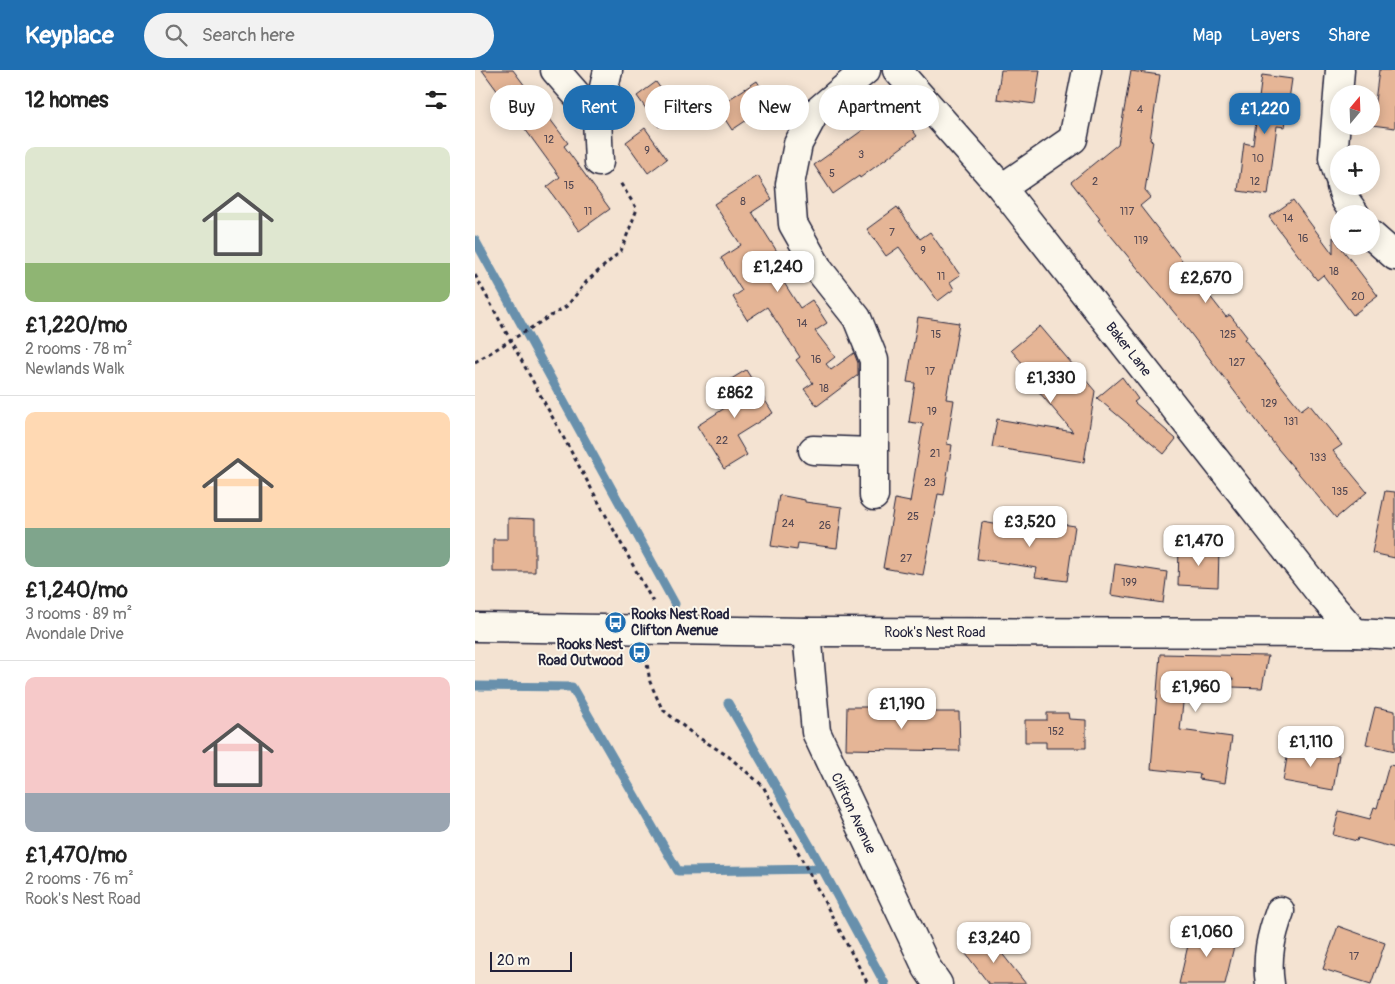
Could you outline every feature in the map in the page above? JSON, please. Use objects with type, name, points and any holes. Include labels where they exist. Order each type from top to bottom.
[{"type":"street","points":[[555,70],[568,85]]},
{"type":"street","points":[[605,85],[609,70]]},
{"type":"street","points":[[866,70],[814,114],[798,144],[790,184],[793,224],[819,270],[857,318],[874,360],[874,496]]},
{"type":"street","name":"Baker Lane","points":[[897,70],[1002,188],[1315,586],[1355,632]]},
{"type":"street","points":[[1002,188],[1073,139],[1087,70]]},
{"type":"street","points":[[1334,145],[1340,70]]},
{"type":"street","points":[[599,130],[607,169]]},
{"type":"street","points":[[1380,243],[1395,256]]},
{"type":"street","points":[[813,450],[873,452]]},
{"type":"street","name":"Rook's Nest Road","points":[[475,627],[807,632],[1355,632],[1395,635]]},
{"type":"street","name":"Clifton Avenue","points":[[807,632],[816,732],[927,968],[938,984]]},
{"type":"street","points":[[1270,984],[1267,965],[1269,946],[1280,911]]},
{"type":"path","points":[[475,362],[567,306],[587,281],[621,251],[637,209],[607,169]]},
{"type":"path","points":[[475,275],[669,631]]},
{"type":"path","points":[[641,629],[650,682],[662,709],[693,734],[728,756],[763,786],[868,984]]},
{"type":"building","points":[[482,70],[513,70],[524,85],[493,85]]},
{"type":"building","points":[[1001,70],[1040,70],[1035,104],[997,99]]},
{"type":"building","points":[[1379,70],[1395,70],[1395,128],[1380,126],[1380,85],[1377,85]]},
{"type":"building","points":[[1131,71],[1160,75],[1150,140],[1153,141],[1145,190],[1151,197],[1140,206],[1226,317],[1230,315],[1247,337],[1244,339],[1301,410],[1309,404],[1342,445],[1333,451],[1367,492],[1336,518],[1278,449],[1182,322],[1098,220],[1100,219],[1071,182],[1118,144]]},
{"type":"building","points":[[1262,75],[1292,79],[1285,127],[1277,126],[1268,195],[1238,191],[1244,143],[1253,145]]},
{"type":"building","points":[[757,81],[759,85],[751,85]]},
{"type":"building","points":[[645,90],[645,107],[637,96]]},
{"type":"building","points":[[740,92],[740,125],[732,130],[730,127],[730,99]]},
{"type":"building","points":[[553,123],[568,143],[564,146],[610,209],[579,231],[547,187],[560,177],[526,130],[553,130]]},
{"type":"building","points":[[645,128],[667,159],[648,173],[626,142]]},
{"type":"building","points":[[863,130],[912,130],[917,136],[860,178],[859,176],[833,194],[814,165]]},
{"type":"building","points":[[758,176],[772,199],[752,212],[778,253],[769,259],[800,308],[812,300],[827,323],[815,331],[835,357],[826,364],[831,370],[854,353],[858,363],[858,375],[817,406],[804,389],[813,383],[796,360],[800,357],[767,307],[747,320],[733,297],[742,291],[721,258],[741,245],[714,204]]},
{"type":"building","points":[[1293,200],[1330,250],[1330,255],[1347,255],[1378,296],[1353,315],[1323,275],[1317,280],[1269,217]]},
{"type":"building","points":[[897,207],[920,239],[930,232],[960,275],[950,282],[954,289],[938,301],[899,247],[886,256],[867,229]]},
{"type":"building","points":[[918,317],[959,323],[946,399],[954,400],[947,444],[952,445],[944,495],[938,494],[923,575],[883,568],[895,499],[910,502],[923,424],[909,422],[915,383],[907,382]]},
{"type":"building","points":[[1040,326],[1095,391],[1084,462],[992,447],[997,419],[1073,432],[1039,392],[1044,388],[1011,350]]},
{"type":"building","points":[[746,370],[773,413],[736,436],[747,455],[724,469],[697,426],[734,402],[723,384]]},
{"type":"building","points":[[1122,377],[1138,399],[1134,402],[1176,439],[1164,454],[1097,398]]},
{"type":"building","points":[[1385,491],[1395,492],[1395,558],[1372,553]]},
{"type":"building","points":[[779,495],[805,500],[805,502],[842,507],[837,548],[798,543],[797,550],[771,546]]},
{"type":"building","points":[[508,518],[535,519],[535,572],[493,572],[493,539],[508,539]]},
{"type":"building","points":[[1043,521],[1075,526],[1067,581],[1035,577],[1037,568],[977,559],[982,522],[1042,532]]},
{"type":"building","points":[[1179,548],[1219,550],[1218,587],[1178,585]]},
{"type":"building","points":[[1115,564],[1167,572],[1163,603],[1111,595]]},
{"type":"building","points":[[1160,654],[1268,656],[1262,688],[1232,687],[1233,678],[1186,677],[1180,730],[1232,737],[1225,783],[1199,779],[1200,774],[1151,769]]},
{"type":"building","points":[[847,707],[889,707],[889,712],[959,712],[960,751],[846,749]]},
{"type":"building","points":[[1375,707],[1395,711],[1395,751],[1366,744]]},
{"type":"building","points":[[1047,713],[1068,713],[1069,719],[1086,720],[1086,748],[1046,748],[1046,742],[1025,742],[1025,720],[1047,720]]},
{"type":"building","points":[[1289,746],[1339,755],[1333,790],[1283,781]]},
{"type":"building","points":[[1389,765],[1395,766],[1395,848],[1358,838],[1357,841],[1333,835],[1339,811],[1370,819],[1374,807],[1377,808]]},
{"type":"building","points":[[1338,926],[1385,943],[1371,984],[1323,969]]},
{"type":"building","points":[[1192,928],[1236,938],[1225,984],[1179,984]]},
{"type":"building","points":[[989,937],[1026,984],[989,984],[966,954]]},
{"type":"waterway","points":[[475,240],[675,604]]},
{"type":"waterway","points":[[475,686],[572,687],[678,871],[823,869]]},
{"type":"waterway","points":[[728,703],[810,846],[885,984]]},
{"type":"place","name":"Rooks Nest Road Clifton Avenue","points":[[615,622]]},
{"type":"place","name":"Rooks Nest Road Outwood","points":[[639,652]]}]
